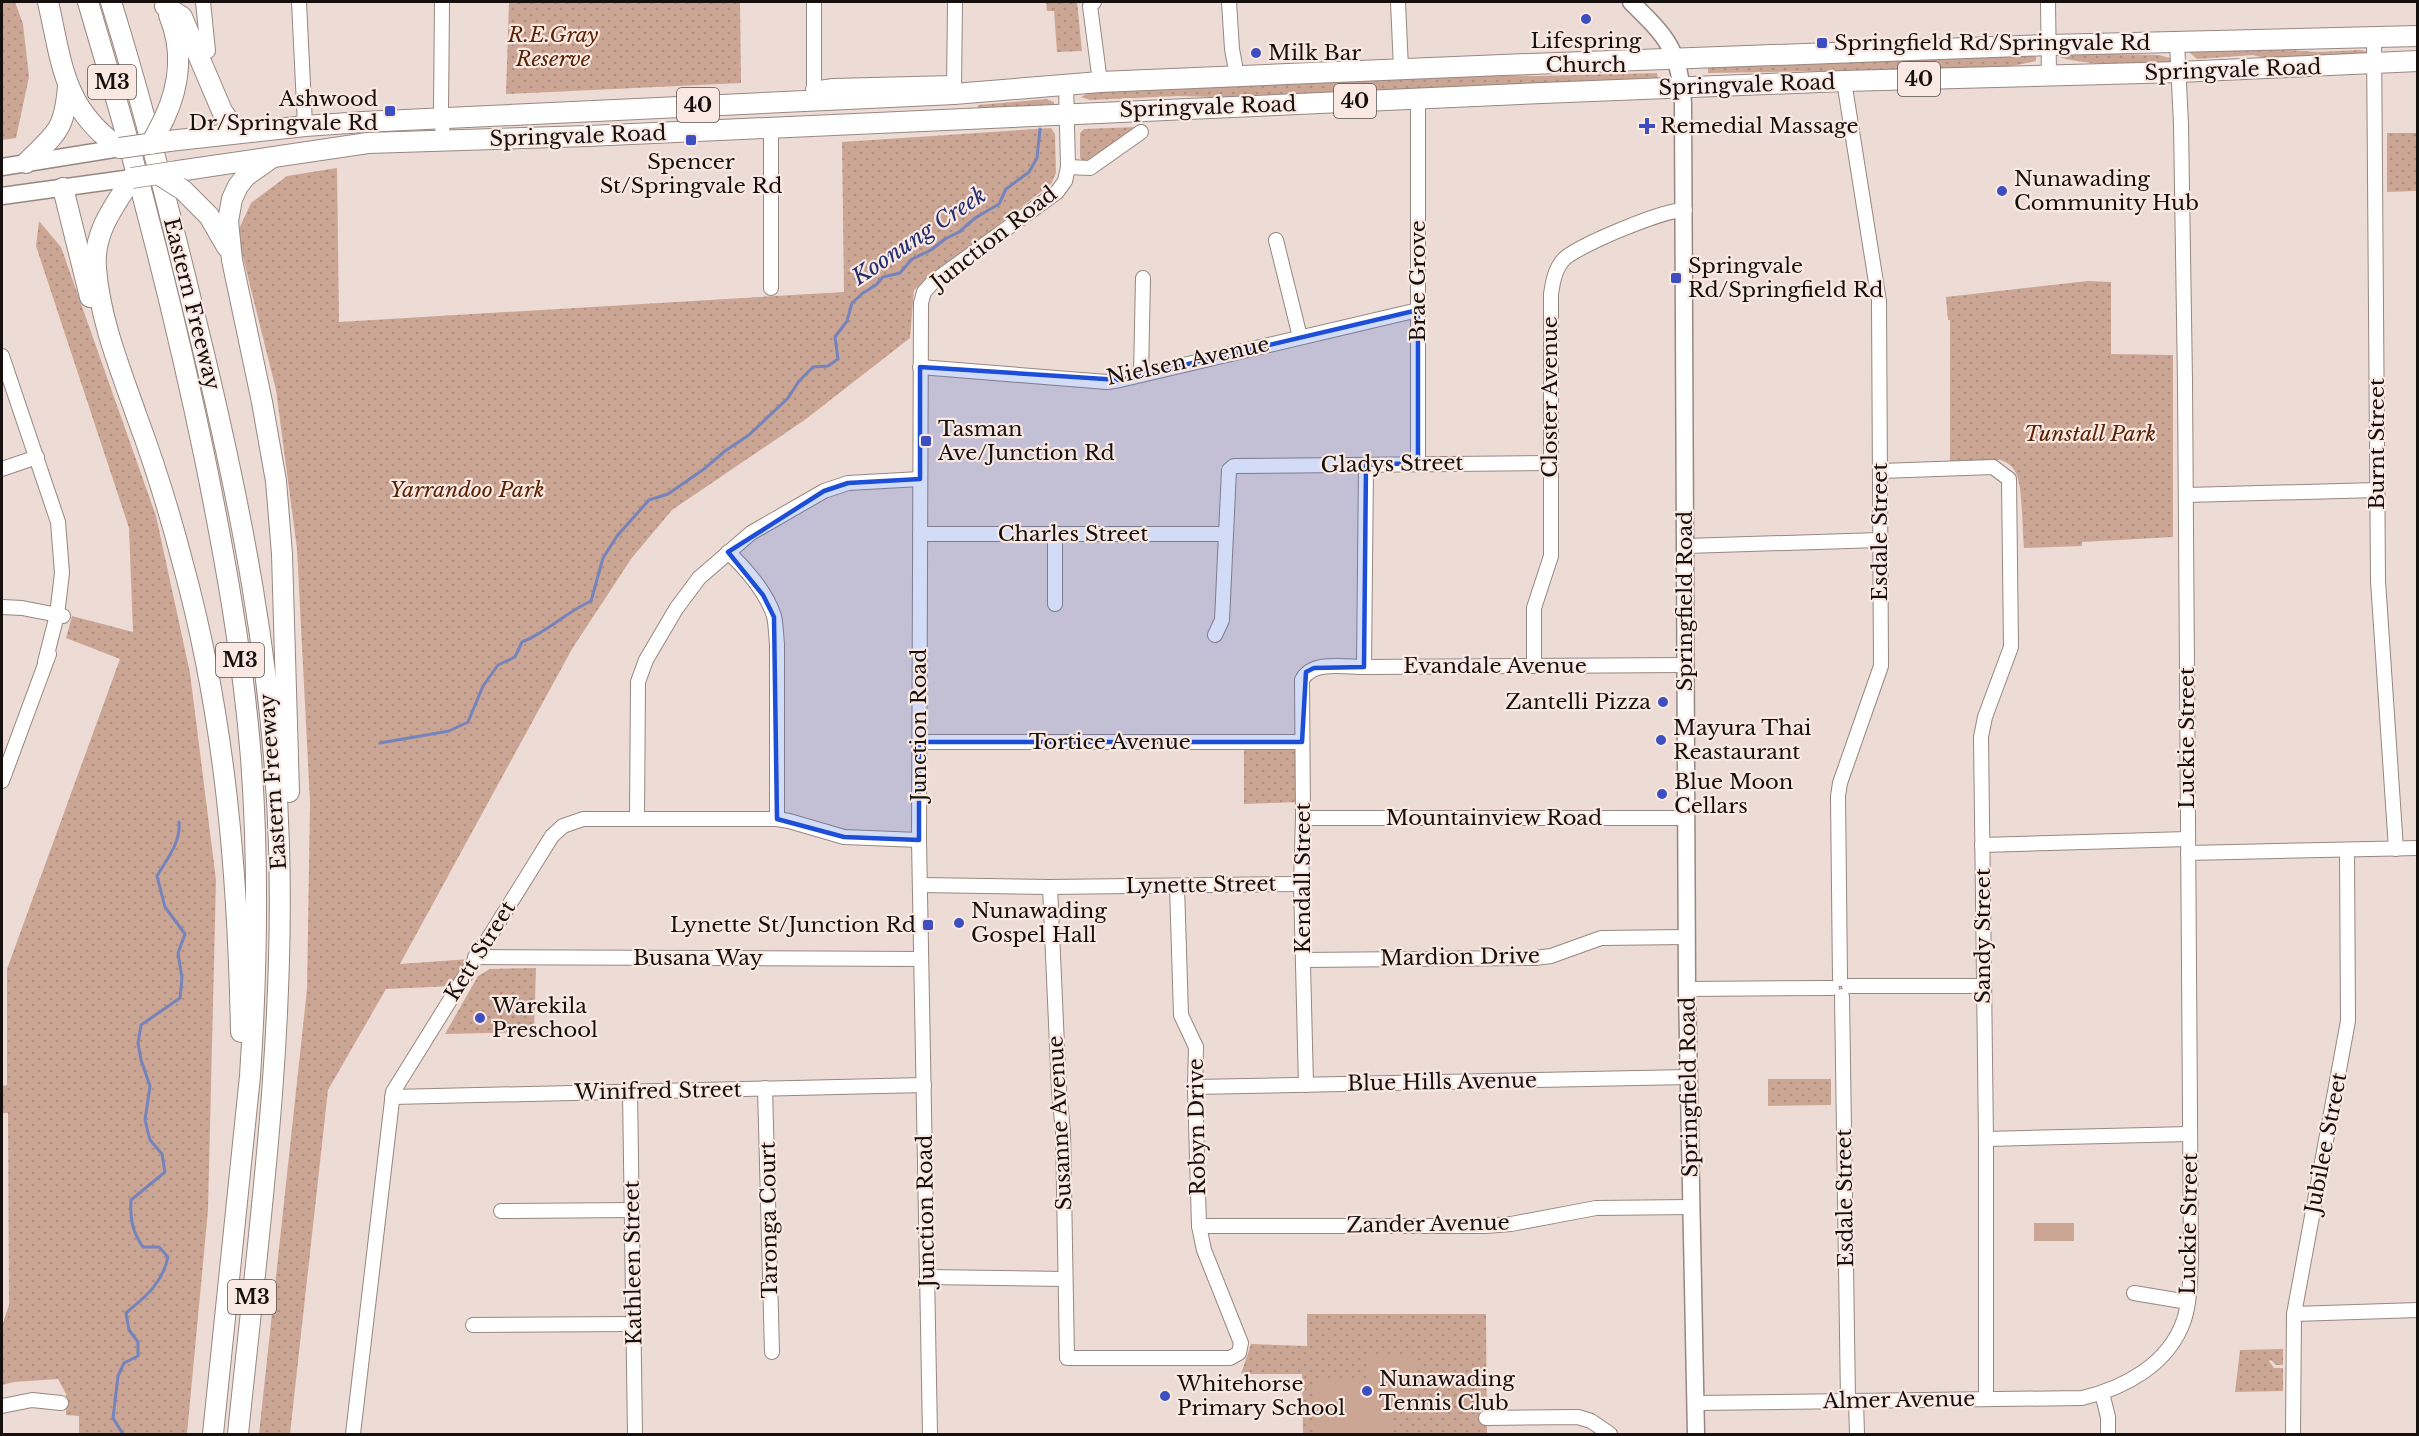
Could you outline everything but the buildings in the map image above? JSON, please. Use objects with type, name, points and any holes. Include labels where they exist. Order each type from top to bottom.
[{"type":"highway","points":[[48,2],[68,87],[87,120],[115,147],[131,175]]},
{"type":"highway","name":"M3","points":[[88,2],[131,175]]},
{"type":"highway","name":"Eastern Freeway","points":[[111,2],[141,105],[213,390],[252,587],[267,689],[277,804],[279,980],[275,1069],[267,1160],[238,1434]]},
{"type":"highway","points":[[164,4],[176,36],[179,58],[177,81],[164,119],[160,142],[131,175],[105,219],[96,254],[102,310],[170,517],[197,617],[216,708],[231,833],[238,924],[242,1035],[241,1166]]},
{"type":"highway","points":[[164,4],[182,17],[222,111],[237,134]]},
{"type":"highway","name":"Springvale Road","points":[[115,147],[305,126],[814,94],[1677,58],[2049,45],[2418,36]]},
{"type":"highway","name":"Springvale Road","points":[[131,175],[158,174],[180,180],[275,156],[354,145],[442,139],[471,141],[1683,87],[2179,72],[2418,62]]},
{"type":"highway","points":[[26,163],[51,139],[62,124],[68,87]]},
{"type":"highway","points":[[267,1160],[284,977],[288,885],[289,784],[282,554],[276,481],[232,261],[228,221],[232,199],[242,180],[275,156]]},
{"type":"highway","name":"Eastern Freeway","points":[[131,175],[183,358],[215,509],[238,642],[254,798],[257,923],[254,1020],[213,1434]]},
{"type":"highway","points":[[180,180],[216,226],[232,261]]},
{"type":"highway","points":[[63,188],[86,286],[93,307],[114,351]]},
{"type":"main road","name":"Springfield Road","points":[[1631,2],[1668,40],[1677,58],[1683,87],[1686,937],[1696,1434]]},
{"type":"main road","name":"Springvale Road","points":[[2,167],[115,147]]},
{"type":"main road","name":"Springvale Road","points":[[2,196],[63,188],[131,175]]},
{"type":"street","points":[[203,2],[208,51]]},
{"type":"street","points":[[299,2],[305,126]]},
{"type":"street","points":[[442,2],[442,139]]},
{"type":"street","points":[[814,2],[814,94]]},
{"type":"street","points":[[954,89],[955,2]]},
{"type":"street","points":[[1094,2],[1090,6],[1100,82]]},
{"type":"street","points":[[1229,2],[1232,49],[1237,76]]},
{"type":"street","points":[[1398,2],[1401,69]]},
{"type":"street","points":[[2048,2],[2049,76]]},
{"type":"street","name":"Burnt Street","points":[[2374,38],[2378,581],[2396,849]]},
{"type":"street","name":"Luckie Street","points":[[2102,1393],[2146,1371],[2158,1361],[2175,1340],[2188,1302],[2191,1260],[2186,495],[2177,42]]},
{"type":"street","name":"Esdale Street","points":[[1844,81],[1879,301],[1881,471],[1879,540],[1881,666],[1840,783],[1838,796],[1852,1401],[1857,1434]]},
{"type":"street","name":"Junction Road","points":[[930,1434],[919,840],[921,303],[924,292],[933,282],[1057,192],[1065,181],[1068,167],[1066,85]]},
{"type":"street","name":"Brae Grove","points":[[1418,99],[1418,463]]},
{"type":"street","points":[[771,127],[771,288]]},
{"type":"street","points":[[1068,167],[1090,168],[1141,132]]},
{"type":"street","name":"Closter Avenue","points":[[1534,666],[1534,608],[1551,556],[1551,294],[1554,274],[1564,260],[1581,248],[1668,212],[1685,210]]},
{"type":"street","points":[[1276,240],[1300,337]]},
{"type":"street","points":[[1141,375],[1143,278]]},
{"type":"street","name":"Nielsen Avenue","points":[[920,368],[1107,382],[1418,310]]},
{"type":"street","points":[[2,356],[58,522],[64,584],[57,637],[5,763],[2,781]]},
{"type":"street","points":[[2,469],[37,457]]},
{"type":"street","name":"Gladys Street","points":[[1225,534],[1229,470],[1234,466],[1550,463]]},
{"type":"street","points":[[1364,667],[1366,465]]},
{"type":"street","name":"Sandy Street","points":[[1881,471],[1993,467],[2008,479],[2011,647],[1985,717],[1981,737],[1986,1139],[1986,1399]]},
{"type":"street","points":[[637,819],[638,682],[646,660],[676,609],[699,578],[751,533],[824,491],[848,483],[920,479]]},
{"type":"street","points":[[2186,495],[2377,489]]},
{"type":"street","name":"Charles Street","points":[[920,534],[1225,534]]},
{"type":"street","points":[[1215,635],[1222,620],[1225,534]]},
{"type":"street","points":[[1055,535],[1055,604]]},
{"type":"street","points":[[1686,546],[1879,540]]},
{"type":"street","points":[[728,552],[740,563],[763,595],[774,617],[777,644],[777,819]]},
{"type":"street","points":[[2,608],[61,611]]},
{"type":"street","name":"Evandale Avenue","points":[[1306,672],[1314,668],[1364,667],[1685,666]]},
{"type":"street","name":"Kendall Street","points":[[1306,672],[1302,680],[1301,884],[1306,1084]]},
{"type":"street","name":"Tortice Avenue","points":[[919,742],[1302,742]]},
{"type":"street","name":"Mountainview Road","points":[[1303,818],[1686,818]]},
{"type":"street","name":"Kett Street","points":[[353,1434],[393,1092],[552,836],[563,826],[583,819],[777,819],[844,837],[919,840]]},
{"type":"street","points":[[1982,845],[2188,839]]},
{"type":"street","points":[[2188,853],[2418,848]]},
{"type":"street","name":"Jubilee Street","points":[[2294,1434],[2294,1314],[2349,1021],[2347,850]]},
{"type":"street","name":"Lynette Street","points":[[920,885],[1050,887],[1301,884]]},
{"type":"street","name":"Robyn Drive","points":[[1067,1358],[1230,1358],[1239,1353],[1241,1343],[1204,1250],[1199,1226],[1196,1047],[1181,1015],[1177,886]]},
{"type":"street","name":"Susanne Avenue","points":[[1050,887],[1059,1091],[1063,1132],[1067,1358]]},
{"type":"street","name":"Mardion Drive","points":[[1303,960],[1535,958],[1551,956],[1601,938],[1686,937]]},
{"type":"street","name":"Busana Way","points":[[475,957],[921,959]]},
{"type":"street","points":[[1687,989],[1983,986]]},
{"type":"street","name":"Blue Hills Avenue","points":[[1195,1087],[1689,1077]]},
{"type":"street","name":"Winifred Street","points":[[392,1097],[924,1085]]},
{"type":"street","name":"Taronga Court","points":[[765,1088],[772,1352]]},
{"type":"street","name":"Kathleen Street","points":[[630,1091],[635,1434]]},
{"type":"street","points":[[1986,1139],[2190,1134]]},
{"type":"street","name":"Zander Avenue","points":[[1199,1226],[1485,1226],[1511,1224],[1596,1208],[1691,1207]]},
{"type":"street","points":[[501,1211],[632,1210]]},
{"type":"street","points":[[927,1277],[1065,1279]]},
{"type":"street","points":[[2134,1293],[2188,1302]]},
{"type":"street","points":[[2294,1314],[2418,1310]]},
{"type":"street","points":[[473,1325],[635,1324]]},
{"type":"street","points":[[2102,1393],[2107,1405],[2108,1434]]},
{"type":"street","name":"Almer Avenue","points":[[1695,1402],[2082,1398],[2102,1393]]},
{"type":"street","points":[[2,1406],[32,1400],[61,1403]]},
{"type":"street","points":[[1486,1418],[1578,1417],[1591,1421],[1610,1434]]},
{"type":"highlighted area","points":[[1418,310],[1418,463],[1366,465],[1364,667],[1314,668],[1306,672],[1302,742],[919,742],[919,840],[844,837],[777,819],[774,617],[763,595],[728,552],[824,491],[848,483],[920,479],[920,367],[1120,380]]},
{"type":"green space","points":[[2,2],[15,2],[23,24],[29,77],[16,138],[2,140]]},
{"type":"green space","name":"R.E.Gray Reserve","points":[[509,2],[740,2],[741,83],[506,94]]},
{"type":"green space","points":[[1046,2],[1077,2],[1082,51],[1057,52],[1054,11],[1047,11]]},
{"type":"green space","points":[[2259,48],[2317,52],[2360,50],[2372,53],[2268,59],[2253,55],[2197,59],[2189,52],[2197,49]]},
{"type":"green space","points":[[2066,53],[2159,55],[2170,58],[2171,62],[2150,65],[2098,64],[2060,57]]},
{"type":"green space","points":[[2030,54],[2036,57],[2036,61],[1962,71],[1708,73],[1708,66]]},
{"type":"green space","points":[[1657,73],[1658,79],[1245,98],[1178,96],[1090,100],[1081,97],[1092,91],[1463,75]]},
{"type":"green space","points":[[1046,99],[1054,102],[1054,105],[978,109],[978,105]]},
{"type":"green space","points":[[1136,127],[1090,160],[1083,161],[1080,158],[1080,133],[1084,129]]},
{"type":"green space","name":"Yarrandoo Park","points":[[1051,128],[1055,134],[1056,173],[1051,184],[914,290],[910,338],[806,419],[672,510],[631,559],[572,649],[400,964],[470,959],[454,986],[386,989],[328,1090],[290,1434],[259,1434],[307,989],[310,802],[297,549],[276,390],[237,233],[251,203],[287,176],[337,168],[339,322],[844,292],[842,142]]},
{"type":"green space","points":[[2387,133],[2417,133],[2417,191],[2387,192]]},
{"type":"green space","points":[[39,221],[61,247],[156,516],[190,673],[216,880],[208,1210],[187,1434],[79,1434],[79,1416],[66,1415],[66,1394],[58,1379],[2,1385],[2,1326],[9,1305],[8,1113],[2,1113],[2,1086],[7,1085],[7,969],[120,659],[66,638],[72,616],[133,632],[129,528],[36,246]]},
{"type":"green space","name":"Tunstall Park","points":[[2088,281],[2111,282],[2111,354],[2173,355],[2173,537],[2082,542],[2082,546],[2024,548],[2020,486],[2012,467],[2000,460],[1950,461],[1950,320],[1948,320],[1946,297]]},
{"type":"green space","points":[[1244,742],[1302,742],[1303,802],[1244,804]]},
{"type":"green space","points":[[536,968],[534,1032],[445,1034],[478,976],[490,969]]},
{"type":"green space","points":[[1768,1079],[1831,1079],[1831,1105],[1768,1106]]},
{"type":"green space","points":[[2034,1223],[2074,1223],[2074,1241],[2034,1241]]},
{"type":"green space","points":[[1307,1314],[1486,1314],[1487,1434],[1303,1434],[1302,1374],[1241,1374],[1251,1344],[1307,1346]]},
{"type":"green space","points":[[2283,1349],[2283,1365],[2276,1365],[2271,1360],[2269,1361],[2274,1368],[2283,1368],[2283,1391],[2235,1392],[2240,1350]]},
{"type":"green space","name":"Nunawading Tennis Club","points":[[1416,1355],[1418,1402],[1409,1402],[1409,1412],[1392,1412],[1392,1434],[1316,1434],[1316,1380],[1366,1379],[1367,1356]]},
{"type":"waterway","name":"Koonung Creek","points":[[380,743],[449,731],[468,722],[483,686],[498,665],[515,657],[522,642],[591,601],[603,558],[617,536],[649,500],[668,494],[749,435],[788,398],[799,381],[813,367],[828,366],[838,359],[835,337],[847,321],[852,303],[883,277],[900,273],[912,259],[931,250],[959,232],[975,218],[999,204],[1006,189],[1029,172],[1037,158],[1040,129]]},
{"type":"waterway","name":"Koonung Creek","points":[[123,1434],[113,1418],[118,1376],[124,1363],[138,1356],[138,1342],[129,1330],[126,1313],[157,1282],[168,1257],[159,1247],[143,1247],[139,1241],[131,1219],[131,1200],[165,1172],[162,1154],[150,1140],[145,1120],[150,1086],[138,1043],[141,1025],[180,998],[182,978],[178,953],[185,934],[165,907],[157,876],[176,843],[179,822]]},
{"type":"place","name":"Lifespring Church","points":[[1586,19]]},
{"type":"place","name":"Springfield Rd/Springvale Rd","points":[[1822,43]]},
{"type":"place","name":"Milk Bar","points":[[1256,53]]},
{"type":"place","name":"Ashwood Dr/Springvale Rd","points":[[390,111]]},
{"type":"place","name":"Remedial Massage","points":[[1647,126]]},
{"type":"place","name":"Spencer St/Springvale Rd","points":[[691,140]]},
{"type":"place","name":"Nunawading Community Hub","points":[[2002,191]]},
{"type":"place","name":"Springvale Rd/Springfield Rd","points":[[1676,278]]},
{"type":"place","name":"Tasman Ave/Junction Rd","points":[[926,441]]},
{"type":"place","name":"Zantelli Pizza","points":[[1663,702]]},
{"type":"place","name":"Mayura Thai Reastaurant","points":[[1661,740]]},
{"type":"place","name":"Blue Moon Cellars","points":[[1662,794]]},
{"type":"place","name":"Nunawading Gospel Hall","points":[[959,923]]},
{"type":"place","name":"Lynette St/Junction Rd","points":[[928,925]]},
{"type":"place","name":"Warekila Preschool","points":[[480,1018]]},
{"type":"place","name":"Nunawading Tennis Club","points":[[1367,1391]]},
{"type":"place","name":"Whitehorse Primary School","points":[[1165,1396]]}]
